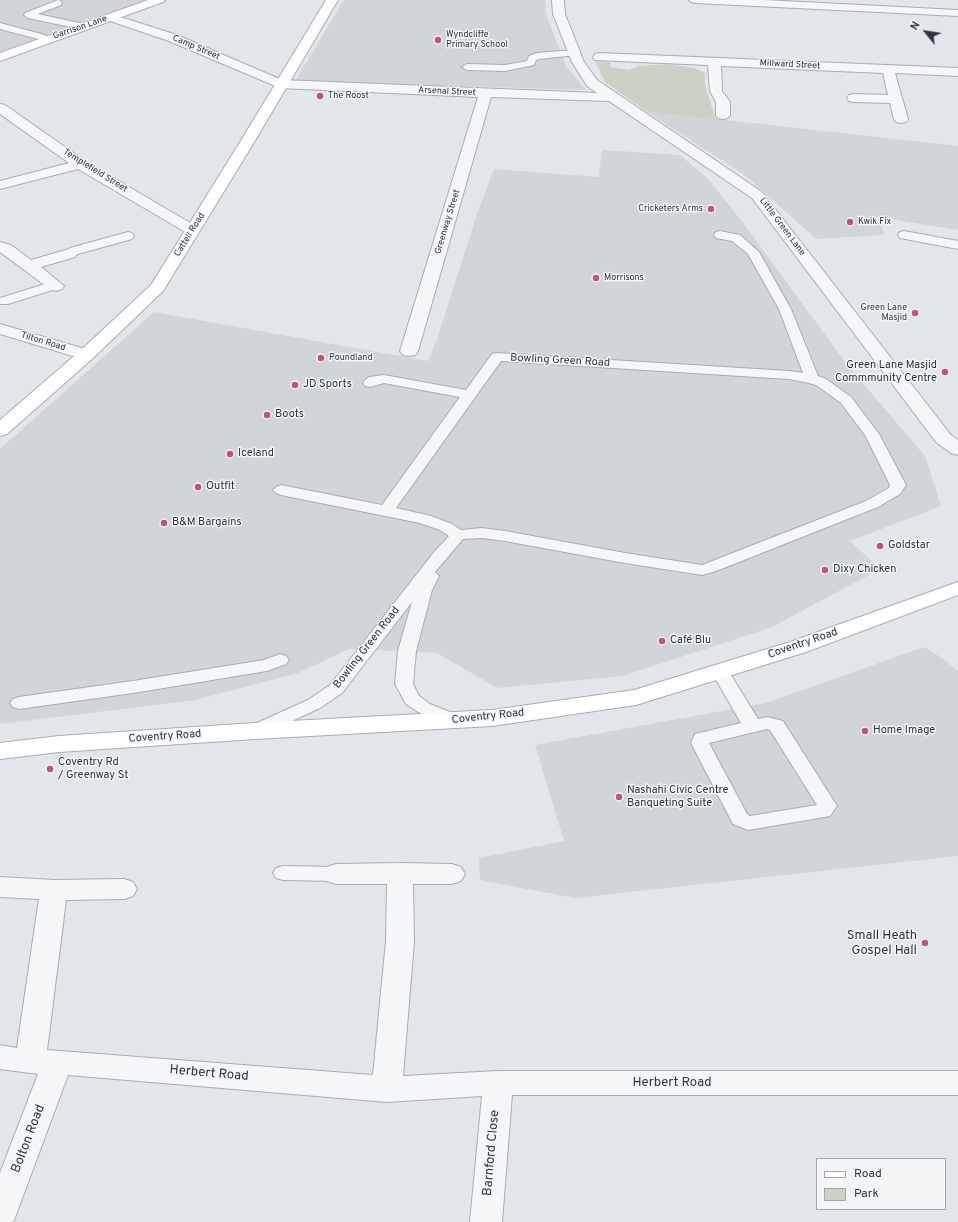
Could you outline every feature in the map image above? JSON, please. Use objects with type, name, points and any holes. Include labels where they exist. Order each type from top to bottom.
[{"type":"main road","name":"Garrison Lane","points":[[0,57],[159,0]]},
{"type":"main road","name":"Cattell Road","points":[[0,430],[86,355],[157,288],[249,139],[280,84],[332,0]]},
{"type":"main road","name":"Coventry Road","points":[[0,751],[59,744],[255,730],[492,718],[636,697],[798,647],[958,588]]},
{"type":"street","name":"Little Green Lane","points":[[558,0],[559,14],[574,53],[578,62],[592,83],[704,160],[758,194],[943,438],[958,449]]},
{"type":"street","points":[[695,0],[958,14]]},
{"type":"street","name":"Camp Street","points":[[111,18],[173,38],[280,84]]},
{"type":"street","name":"Millward Street","points":[[599,57],[622,63],[714,62],[958,72]]},
{"type":"street","points":[[714,62],[716,91],[723,102],[723,115]]},
{"type":"street","points":[[888,69],[901,119]]},
{"type":"street","name":"Arsenal Street","points":[[280,84],[614,97]]},
{"type":"street","name":"Greenway Street","points":[[409,351],[486,93]]},
{"type":"street","points":[[854,98],[895,99]]},
{"type":"street","name":"Templefield Street","points":[[0,108],[80,164],[192,230]]},
{"type":"street","points":[[0,185],[80,164]]},
{"type":"street","points":[[0,247],[5,248],[56,286]]},
{"type":"street","points":[[29,266],[69,254]]},
{"type":"street","name":"Tilton Road","points":[[0,329],[86,355]]},
{"type":"street","points":[[336,874],[452,874]]},
{"type":"street","points":[[387,1089],[400,942],[400,874]]},
{"type":"street","points":[[0,887],[54,890],[124,889]]},
{"type":"street","points":[[44,1062],[54,890]]},
{"type":"street","name":"Herbert Road","points":[[0,1057],[44,1062],[387,1089],[498,1083],[958,1083]]},
{"type":"street","name":"Bolton Road","points":[[0,1215],[44,1062]]},
{"type":"street","name":"Barnford Close","points":[[486,1222],[498,1083]]},
{"type":"lane","points":[[58,3],[28,15],[85,27]]},
{"type":"lane","points":[[0,26],[42,37],[44,41]]},
{"type":"lane","points":[[467,67],[505,68],[531,63],[532,58],[537,56],[574,53]]},
{"type":"lane","points":[[281,490],[425,519],[458,535],[482,533],[505,536],[702,570],[872,504],[895,491],[898,485],[888,463],[866,426],[846,400],[821,382],[812,379],[785,309],[754,252],[736,238],[720,235]]},
{"type":"lane","points":[[904,235],[958,244]]},
{"type":"lane","points":[[69,254],[74,251],[128,236]]},
{"type":"lane","points":[[3,301],[56,286]]},
{"type":"lane","name":"Bowling Green Road","points":[[386,510],[497,357],[789,375],[812,379]]},
{"type":"lane","points":[[370,383],[374,380],[384,379],[470,395]]},
{"type":"lane","name":"Bowling Green Road","points":[[255,730],[314,704],[336,689],[441,554],[458,535]]},
{"type":"lane","name":"Bowling Green Road","points":[[441,554],[424,590],[407,651],[404,684],[412,700],[424,708],[455,721]]},
{"type":"lane","points":[[19,703],[140,686],[267,665],[280,660]]},
{"type":"lane","points":[[720,671],[752,725]]},
{"type":"lane","points":[[767,723],[776,724],[827,806],[823,811],[748,824],[740,819],[700,743],[702,738],[752,725],[767,723]]},
{"type":"lane","points":[[283,873],[336,874]]},
{"type":"shaded area","points":[[0,0],[150,0],[0,52]]},
{"type":"shaded area","name":"Wyndcliffe Primary School","points":[[344,0],[545,0],[546,14],[566,66],[586,90],[295,81]]},
{"type":"shaded area","points":[[646,111],[958,146],[958,230],[879,217],[884,235],[816,239],[746,176]]},
{"type":"shaded area","points":[[602,150],[680,155],[709,180],[741,220],[848,366],[925,456],[941,506],[850,541],[880,569],[772,627],[623,676],[497,688],[437,653],[349,649],[298,673],[195,700],[0,724],[0,449],[154,312],[428,361],[438,336],[478,211],[494,169],[599,177]]},
{"type":"shaded area","points":[[924,647],[942,658],[958,671],[958,856],[575,898],[480,880],[479,858],[564,841],[535,745],[766,703]]},
{"type":"green space","points":[[595,61],[610,62],[611,67],[629,70],[639,66],[667,64],[694,68],[705,73],[705,85],[716,120],[646,111],[605,82]]},
{"type":"place","name":"Wyndcliffe Primary School","points":[[438,40]]},
{"type":"place","name":"The Roost","points":[[320,96]]},
{"type":"place","name":"Cricketers Arms","points":[[711,209]]},
{"type":"place","name":"Kwik Fix","points":[[850,222]]},
{"type":"place","name":"Morrisons","points":[[596,278]]},
{"type":"place","name":"Green Lane Masjid","points":[[915,313]]},
{"type":"place","name":"Poundland","points":[[321,358]]},
{"type":"place","name":"Green Lane Masjid Commmunity Centre","points":[[945,372]]},
{"type":"place","name":"JD Sports","points":[[295,385]]},
{"type":"place","name":"Boots","points":[[267,415]]},
{"type":"place","name":"Iceland","points":[[230,454]]},
{"type":"place","name":"Outfit","points":[[198,487]]},
{"type":"place","name":"B&M Bargains","points":[[164,523]]},
{"type":"place","name":"Goldstar","points":[[880,546]]},
{"type":"place","name":"Dixy Chicken","points":[[825,570]]},
{"type":"place","name":"Café Blu","points":[[662,641]]},
{"type":"place","name":"Home Image","points":[[865,731]]},
{"type":"place","name":"Coventry Rd / Greenway St","points":[[50,769]]},
{"type":"place","name":"Nashahi Civic Centre Banqueting Suite","points":[[619,797]]},
{"type":"place","name":"Small Heath Gospel Hall","points":[[925,943]]}]
